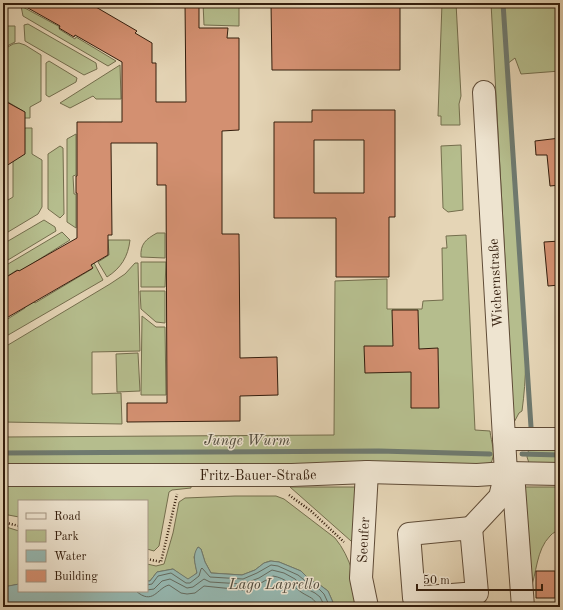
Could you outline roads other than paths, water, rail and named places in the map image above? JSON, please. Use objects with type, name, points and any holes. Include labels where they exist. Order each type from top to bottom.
[{"type":"street","name":"Wichernstraße","points":[[484,92],[504,439],[510,473]]},
{"type":"street","points":[[504,439],[560,438]]},
{"type":"street","name":"Fritz-Bauer-Straße","points":[[3,475],[292,475],[367,472],[477,475],[510,473],[560,474]]},
{"type":"street","name":"Seeufer","points":[[367,472],[361,578],[367,607]]},
{"type":"street","points":[[471,528],[500,496],[510,473]]},
{"type":"street","points":[[510,473],[523,607]]},
{"type":"water","name":"Lago Laprello","points":[[198,547],[201,549],[205,562],[211,573],[242,575],[255,570],[264,563],[271,561],[279,562],[301,571],[310,580],[328,591],[335,607],[3,607],[3,587],[18,584],[18,592],[148,592],[148,581],[150,581],[157,572],[173,569],[188,579],[197,573],[195,562],[196,550]]},
{"type":"waterway","points":[[503,3],[531,427]]},
{"type":"waterway","name":"Junge Wurm","points":[[3,453],[379,451],[490,454]]},
{"type":"waterway","name":"Junge Wurm","points":[[522,454],[560,455]]}]
